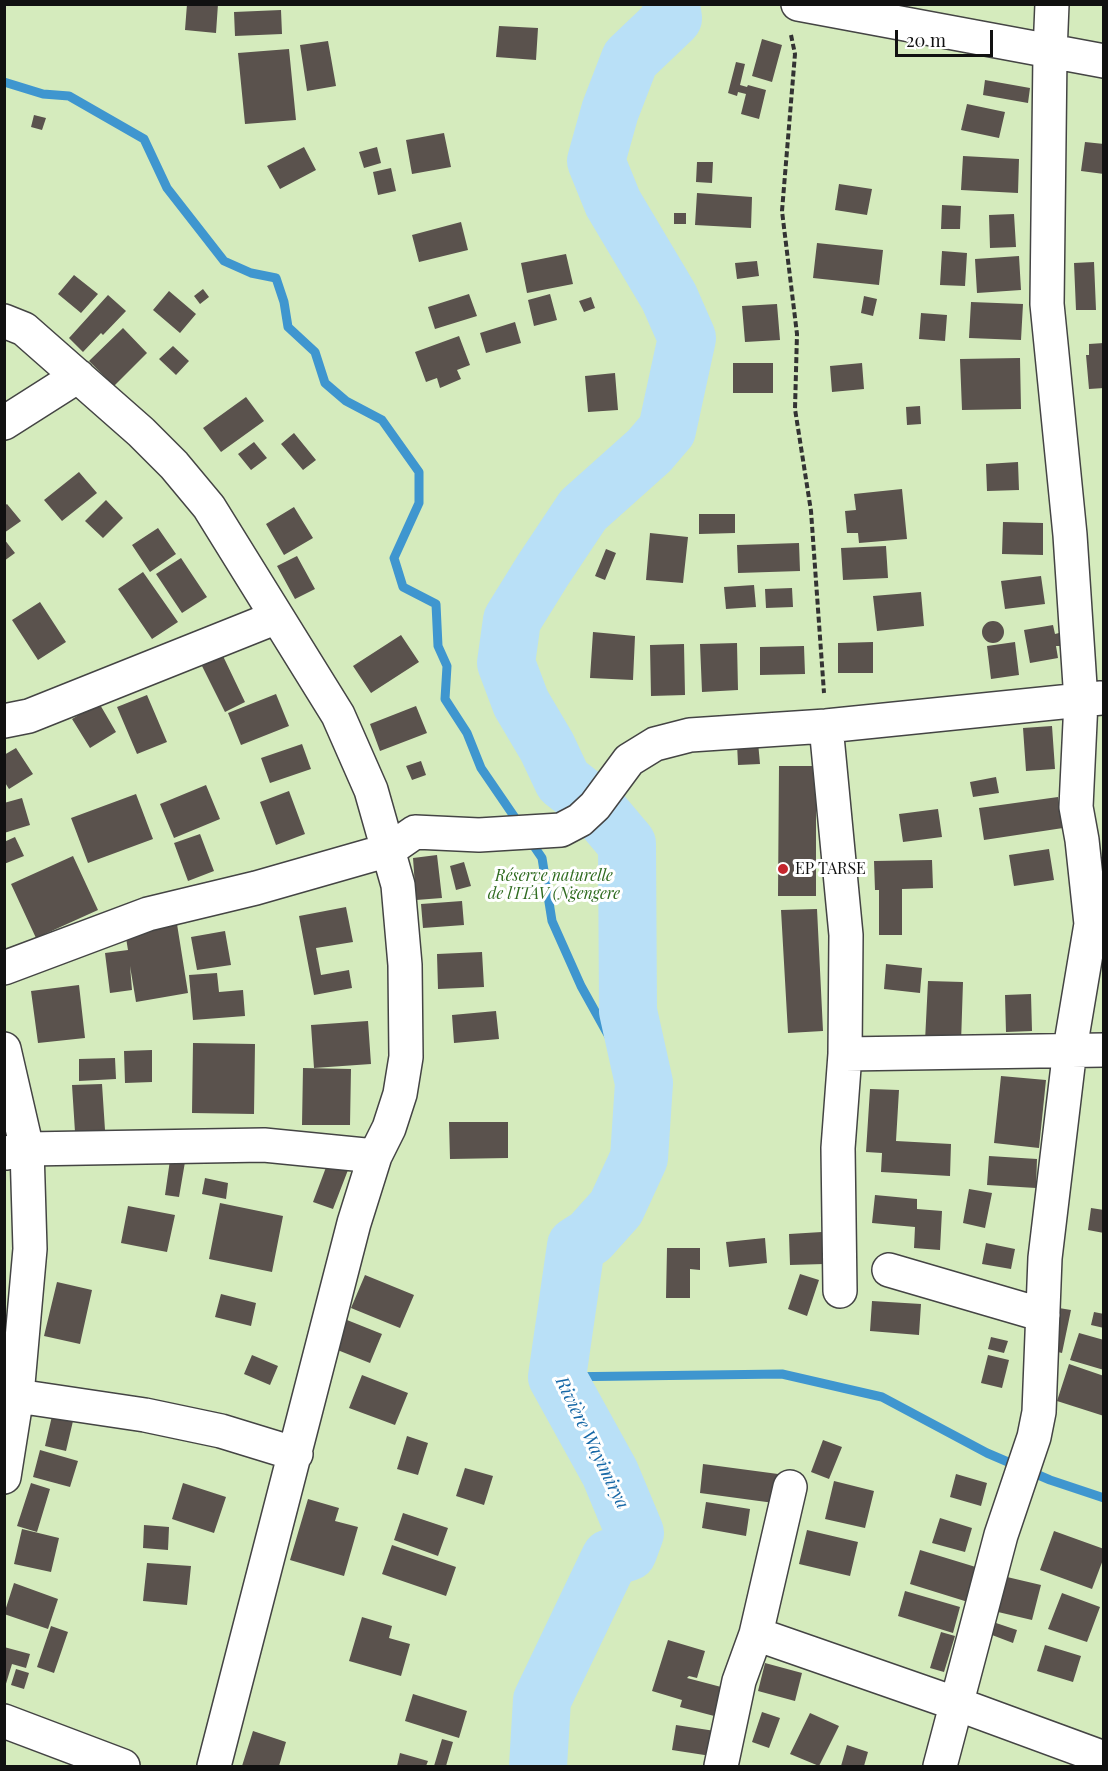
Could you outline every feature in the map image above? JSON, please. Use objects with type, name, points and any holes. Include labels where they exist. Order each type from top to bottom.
[{"type":"street","points":[[940,1767],[1001,1535],[1034,1437],[1039,1412],[1045,1258],[1070,1049],[1091,924],[1076,807],[1092,700],[1070,535],[1047,304],[1052,4]]},
{"type":"street","points":[[794,14],[1104,61]]},
{"type":"street","points":[[4,321],[24,329],[141,432],[174,465],[209,507],[338,715],[371,790],[398,885],[405,965],[406,1057],[400,1094],[389,1128],[375,1156],[326,1326],[296,1454],[214,1767]]},
{"type":"street","points":[[4,423],[78,376]]},
{"type":"street","points":[[4,721],[29,716],[277,617]]},
{"type":"street","points":[[4,968],[148,914],[256,888],[389,850],[415,831],[479,835],[561,830],[580,819],[595,806],[629,760],[655,744],[690,735],[826,726],[1092,700]]},
{"type":"street","points":[[826,726],[846,935],[845,1054],[838,1148],[840,1291]]},
{"type":"street","points":[[4,1049],[30,1249],[11,1394],[4,1477]]},
{"type":"street","points":[[845,1054],[1104,1050]]},
{"type":"street","points":[[16,1151],[264,1145],[375,1156]]},
{"type":"street","points":[[889,1270],[1043,1315]]},
{"type":"street","points":[[11,1394],[145,1415],[221,1431],[296,1454]]},
{"type":"street","points":[[721,1767],[739,1681],[756,1634],[790,1487]]},
{"type":"street","points":[[756,1634],[1104,1758]]},
{"type":"street","points":[[4,1721],[123,1767]]},
{"type":"path","points":[[794,14],[795,54],[782,211],[797,334],[795,409],[811,511],[826,726]]},
{"type":"green space","name":"Réserve naturelle de l'ITAV (Ngengere","points":[[5,5],[1103,5],[1103,1766],[5,1766]]},
{"type":"building","points":[[187,4],[218,4],[216,33],[185,30]]},
{"type":"building","points":[[281,10],[282,34],[235,36],[234,12]]},
{"type":"building","points":[[499,26],[538,28],[536,60],[496,57]]},
{"type":"building","points":[[762,39],[782,45],[772,82],[752,76]]},
{"type":"building","points":[[328,41],[336,86],[307,91],[300,45]]},
{"type":"building","points":[[289,49],[296,120],[245,124],[238,53]]},
{"type":"building","points":[[736,62],[745,64],[740,85],[766,90],[759,119],[741,114],[746,94],[738,92],[737,96],[728,93]]},
{"type":"building","points":[[985,80],[1030,88],[1028,103],[983,95]]},
{"type":"building","points":[[967,104],[1005,112],[999,138],[961,130]]},
{"type":"building","points":[[34,115],[46,118],[42,130],[31,127]]},
{"type":"building","points":[[444,133],[451,167],[412,174],[406,140]]},
{"type":"building","points":[[1085,142],[1104,144],[1104,174],[1081,171]]},
{"type":"building","points":[[304,147],[316,170],[280,189],[267,166]]},
{"type":"building","points":[[377,147],[381,163],[364,168],[359,152]]},
{"type":"building","points":[[963,156],[1019,159],[1018,193],[961,190]]},
{"type":"building","points":[[697,162],[713,162],[712,183],[696,182]]},
{"type":"building","points":[[391,168],[396,191],[378,195],[373,172]]},
{"type":"building","points":[[839,184],[872,189],[867,215],[835,210]]},
{"type":"building","points":[[697,193],[752,197],[751,228],[695,225]]},
{"type":"building","points":[[942,205],[961,206],[960,229],[941,229]]},
{"type":"building","points":[[674,213],[686,213],[686,224],[674,224]]},
{"type":"building","points":[[1014,214],[1016,247],[990,248],[989,215]]},
{"type":"building","points":[[461,222],[468,250],[419,262],[412,235]]},
{"type":"building","points":[[817,243],[883,250],[879,285],[813,278]]},
{"type":"building","points":[[942,251],[967,253],[965,286],[940,285]]},
{"type":"building","points":[[566,254],[573,284],[527,293],[521,263]]},
{"type":"building","points":[[1019,256],[1021,290],[977,293],[975,259]]},
{"type":"building","points":[[757,261],[759,276],[737,279],[735,263]]},
{"type":"building","points":[[1094,262],[1096,310],[1076,310],[1074,263]]},
{"type":"building","points":[[74,275],[98,294],[81,313],[58,294]]},
{"type":"building","points":[[203,289],[209,297],[200,304],[194,296]]},
{"type":"building","points":[[169,291],[196,314],[180,333],[153,310]]},
{"type":"building","points":[[469,294],[477,316],[435,329],[428,307]]},
{"type":"building","points":[[550,294],[557,320],[534,326],[528,300]]},
{"type":"building","points":[[108,295],[126,311],[83,352],[69,338]]},
{"type":"building","points":[[864,296],[877,299],[873,316],[861,313]]},
{"type":"building","points":[[591,297],[595,308],[584,312],[579,301]]},
{"type":"building","points":[[971,302],[1023,304],[1021,340],[969,338]]},
{"type":"building","points":[[777,304],[780,340],[745,342],[742,306]]},
{"type":"building","points":[[921,313],[947,315],[945,341],[919,339]]},
{"type":"building","points":[[515,322],[521,343],[486,353],[480,333]]},
{"type":"building","points":[[123,328],[147,353],[114,386],[89,361]]},
{"type":"building","points":[[459,336],[470,365],[457,370],[461,379],[440,388],[437,378],[426,382],[415,352]]},
{"type":"building","points":[[1104,343],[1104,388],[1089,389],[1086,355],[1089,355],[1089,344]]},
{"type":"building","points":[[173,346],[189,361],[176,375],[159,359]]},
{"type":"building","points":[[1020,358],[1021,409],[962,410],[960,359]]},
{"type":"building","points":[[733,363],[773,363],[773,393],[733,393]]},
{"type":"building","points":[[862,363],[864,389],[832,392],[830,366]]},
{"type":"building","points":[[615,373],[618,410],[588,412],[585,376]]},
{"type":"building","points":[[246,397],[264,421],[221,452],[203,428]]},
{"type":"building","points":[[920,406],[921,424],[907,425],[906,407]]},
{"type":"building","points":[[294,433],[316,460],[303,470],[281,444]]},
{"type":"building","points":[[254,442],[267,458],[251,470],[238,454]]},
{"type":"building","points":[[1018,462],[1019,490],[987,491],[986,464]]},
{"type":"building","points":[[79,472],[97,493],[62,521],[44,500]]},
{"type":"building","points":[[902,489],[907,539],[859,543],[858,533],[847,533],[845,511],[856,510],[854,494]]},
{"type":"building","points":[[106,500],[123,518],[103,538],[85,521]]},
{"type":"building","points":[[7,504],[21,521],[4,533],[4,506]]},
{"type":"building","points":[[294,507],[313,538],[284,555],[266,524]]},
{"type":"building","points":[[699,514],[735,514],[735,533],[699,534]]},
{"type":"building","points":[[1003,522],[1043,523],[1043,555],[1002,554]]},
{"type":"building","points":[[158,528],[176,554],[150,572],[132,545]]},
{"type":"building","points":[[650,533],[688,537],[683,583],[646,580]]},
{"type":"building","points":[[4,539],[15,553],[4,561]]},
{"type":"building","points":[[799,543],[800,571],[738,573],[737,545]]},
{"type":"building","points":[[886,546],[888,578],[843,580],[841,548]]},
{"type":"building","points":[[606,549],[616,553],[605,580],[595,576]]},
{"type":"building","points":[[297,556],[315,589],[295,599],[277,566]]},
{"type":"building","points":[[181,558],[207,597],[182,613],[156,574]]},
{"type":"building","points":[[143,572],[178,622],[152,639],[118,589]]},
{"type":"building","points":[[1041,576],[1045,604],[1005,609],[1001,581]]},
{"type":"building","points":[[754,585],[756,607],[726,609],[724,587]]},
{"type":"building","points":[[792,588],[793,607],[766,608],[765,589]]},
{"type":"building","points":[[921,592],[924,626],[877,631],[873,596]]},
{"type":"building","points":[[40,602],[66,642],[38,660],[12,620]]},
{"type":"building","points":[[993,621],[1001,624],[1004,632],[1001,640],[993,643],[985,640],[982,632],[985,624]]},
{"type":"building","points":[[1053,625],[1055,634],[1059,633],[1061,646],[1056,646],[1058,658],[1030,663],[1024,630]]},
{"type":"building","points":[[593,632],[635,636],[633,680],[590,678]]},
{"type":"building","points":[[401,635],[419,662],[371,693],[353,666]]},
{"type":"building","points":[[873,642],[873,673],[838,673],[838,643]]},
{"type":"building","points":[[1015,642],[1019,675],[991,679],[987,646]]},
{"type":"building","points":[[737,643],[738,690],[702,692],[700,644]]},
{"type":"building","points":[[684,644],[685,695],[651,696],[650,645]]},
{"type":"building","points":[[804,646],[805,674],[760,675],[760,647]]},
{"type":"building","points":[[223,656],[245,702],[225,712],[202,666]]},
{"type":"building","points":[[276,694],[289,726],[241,745],[228,713]]},
{"type":"building","points":[[147,695],[167,742],[137,754],[117,707]]},
{"type":"building","points":[[99,703],[116,732],[90,748],[72,719]]},
{"type":"building","points":[[416,706],[427,733],[380,751],[370,724]]},
{"type":"building","points":[[1052,726],[1055,769],[1026,771],[1023,728]]},
{"type":"building","points":[[758,742],[760,764],[738,765],[737,743]]},
{"type":"building","points":[[302,744],[311,769],[270,783],[261,758]]},
{"type":"building","points":[[16,748],[33,774],[9,789],[4,781],[4,755]]},
{"type":"building","points":[[421,761],[426,775],[412,780],[406,766]]},
{"type":"building","points":[[779,766],[816,766],[816,896],[778,896]]},
{"type":"building","points":[[996,777],[999,793],[973,797],[970,782]]},
{"type":"building","points":[[206,785],[220,819],[174,838],[160,804]]},
{"type":"building","points":[[289,791],[305,834],[276,845],[260,802]]},
{"type":"building","points":[[136,794],[153,839],[88,863],[71,818]]},
{"type":"building","points":[[1058,797],[1063,828],[984,840],[979,808]]},
{"type":"building","points":[[22,798],[30,825],[4,833],[4,803]]},
{"type":"building","points":[[938,809],[942,837],[903,842],[899,814]]},
{"type":"building","points":[[200,834],[214,871],[188,881],[174,843]]},
{"type":"building","points":[[15,837],[24,856],[4,864],[4,842]]},
{"type":"building","points":[[1049,849],[1054,880],[1014,886],[1009,855]]},
{"type":"building","points":[[437,855],[442,898],[416,900],[413,858]]},
{"type":"building","points":[[73,856],[98,910],[36,938],[11,884]]},
{"type":"building","points":[[932,860],[933,888],[902,889],[902,935],[879,935],[879,890],[875,890],[874,861]]},
{"type":"building","points":[[464,862],[471,886],[456,890],[450,866]]},
{"type":"building","points":[[462,901],[464,925],[423,928],[421,904]]},
{"type":"building","points":[[346,907],[353,942],[316,948],[321,975],[349,970],[352,988],[314,995],[299,916]]},
{"type":"building","points":[[817,909],[823,1031],[788,1033],[781,910]]},
{"type":"building","points":[[177,924],[188,993],[136,1002],[130,966],[132,990],[110,993],[105,953],[128,950],[125,932]]},
{"type":"building","points":[[225,931],[231,965],[197,970],[191,937]]},
{"type":"building","points":[[482,952],[484,987],[438,989],[437,954]]},
{"type":"building","points":[[886,964],[922,968],[920,993],[884,989]]},
{"type":"building","points":[[217,973],[219,992],[243,990],[245,1016],[193,1020],[189,975]]},
{"type":"building","points":[[928,981],[963,982],[961,1043],[925,1041]]},
{"type":"building","points":[[79,985],[85,1038],[38,1043],[31,991]]},
{"type":"building","points":[[1031,994],[1032,1031],[1006,1032],[1005,995]]},
{"type":"building","points":[[496,1011],[499,1039],[454,1043],[452,1015]]},
{"type":"building","points":[[368,1021],[371,1064],[314,1068],[311,1025]]},
{"type":"building","points":[[193,1043],[255,1044],[254,1114],[192,1113]]},
{"type":"building","points":[[152,1050],[152,1082],[125,1083],[124,1051]]},
{"type":"building","points":[[115,1058],[116,1079],[79,1081],[79,1059]]},
{"type":"building","points":[[303,1068],[351,1069],[350,1125],[302,1125]]},
{"type":"building","points":[[1001,1076],[1046,1080],[1039,1148],[994,1143]]},
{"type":"building","points":[[102,1084],[105,1130],[75,1132],[72,1085]]},
{"type":"building","points":[[870,1089],[899,1090],[896,1141],[951,1144],[950,1176],[881,1172],[882,1153],[866,1152]]},
{"type":"building","points":[[449,1122],[508,1122],[508,1158],[450,1159]]},
{"type":"building","points":[[989,1156],[1037,1159],[1036,1188],[987,1185]]},
{"type":"building","points":[[170,1160],[185,1162],[179,1197],[165,1195]]},
{"type":"building","points":[[328,1162],[348,1170],[333,1209],[313,1202]]},
{"type":"building","points":[[205,1178],[228,1183],[226,1199],[202,1194]]},
{"type":"building","points":[[969,1189],[992,1193],[985,1228],[963,1223]]},
{"type":"building","points":[[875,1195],[917,1199],[917,1209],[942,1211],[940,1250],[914,1248],[915,1227],[872,1223]]},
{"type":"building","points":[[220,1203],[283,1216],[272,1272],[209,1259]]},
{"type":"building","points":[[128,1206],[175,1215],[167,1252],[121,1243]]},
{"type":"building","points":[[1091,1208],[1104,1210],[1104,1233],[1088,1230]]},
{"type":"building","points":[[822,1232],[824,1264],[790,1265],[789,1234]]},
{"type":"building","points":[[765,1238],[767,1263],[729,1267],[726,1242]]},
{"type":"building","points":[[986,1243],[1015,1249],[1011,1269],[982,1264]]},
{"type":"building","points":[[667,1248],[700,1248],[700,1270],[690,1269],[690,1298],[666,1298]]},
{"type":"building","points":[[800,1274],[819,1280],[807,1316],[788,1309]]},
{"type":"building","points":[[365,1275],[414,1295],[400,1328],[351,1308]]},
{"type":"building","points":[[57,1282],[92,1290],[80,1344],[44,1336]]},
{"type":"building","points":[[221,1294],[256,1303],[251,1326],[215,1317]]},
{"type":"building","points":[[872,1301],[921,1304],[919,1335],[870,1331]]},
{"type":"building","points":[[1059,1308],[1071,1310],[1062,1353],[1050,1350]]},
{"type":"building","points":[[1094,1312],[1104,1314],[1104,1328],[1091,1325]]},
{"type":"building","points":[[347,1320],[382,1334],[370,1363],[335,1349]]},
{"type":"building","points":[[1079,1333],[1104,1340],[1104,1370],[1070,1360]]},
{"type":"building","points":[[991,1337],[1008,1341],[1004,1353],[988,1349]]},
{"type":"building","points":[[252,1355],[278,1366],[270,1385],[244,1374]]},
{"type":"building","points":[[988,1355],[1009,1360],[1002,1388],[981,1383]]},
{"type":"building","points":[[1069,1364],[1104,1376],[1104,1416],[1057,1401]]},
{"type":"building","points":[[362,1375],[408,1393],[395,1425],[349,1408]]},
{"type":"building","points":[[52,1416],[73,1421],[66,1451],[45,1446]]},
{"type":"building","points":[[407,1436],[428,1443],[418,1475],[397,1469]]},
{"type":"building","points":[[823,1440],[842,1447],[829,1479],[811,1472]]},
{"type":"building","points":[[40,1450],[78,1461],[70,1487],[33,1477]]},
{"type":"building","points":[[703,1464],[778,1474],[774,1503],[700,1493]]},
{"type":"building","points":[[465,1468],[493,1476],[484,1505],[456,1496]]},
{"type":"building","points":[[956,1474],[987,1483],[981,1506],[950,1497]]},
{"type":"building","points":[[834,1481],[874,1491],[865,1528],[825,1519]]},
{"type":"building","points":[[31,1483],[50,1489],[37,1532],[17,1526]]},
{"type":"building","points":[[183,1483],[226,1497],[214,1533],[172,1519]]},
{"type":"building","points":[[308,1499],[339,1508],[335,1521],[358,1527],[344,1576],[290,1560]]},
{"type":"building","points":[[706,1502],[750,1509],[746,1536],[702,1528]]},
{"type":"building","points":[[403,1513],[448,1528],[438,1556],[394,1540]]},
{"type":"building","points":[[940,1518],[972,1528],[965,1552],[932,1543]]},
{"type":"building","points":[[144,1525],[169,1527],[168,1550],[143,1548]]},
{"type":"building","points":[[22,1529],[59,1538],[51,1572],[14,1564]]},
{"type":"building","points":[[807,1530],[858,1542],[850,1576],[799,1564]]},
{"type":"building","points":[[1054,1531],[1104,1549],[1104,1557],[1092,1589],[1040,1570]]},
{"type":"building","points":[[392,1545],[456,1567],[446,1596],[382,1574]]},
{"type":"building","points":[[920,1550],[979,1568],[968,1602],[910,1584]]},
{"type":"building","points":[[147,1563],[191,1566],[187,1605],[143,1601]]},
{"type":"building","points":[[1007,1577],[1041,1585],[1032,1620],[998,1612]]},
{"type":"building","points":[[14,1583],[58,1599],[48,1629],[4,1614]]},
{"type":"building","points":[[905,1591],[960,1607],[953,1633],[898,1616]]},
{"type":"building","points":[[1062,1593],[1100,1607],[1087,1642],[1048,1629]]},
{"type":"building","points":[[362,1617],[392,1626],[389,1638],[410,1644],[401,1676],[349,1661]]},
{"type":"building","points":[[996,1623],[1017,1630],[1013,1643],[992,1635]]},
{"type":"building","points":[[51,1626],[68,1632],[54,1673],[37,1667]]},
{"type":"building","points":[[941,1632],[955,1636],[944,1672],[930,1668]]},
{"type":"building","points":[[668,1640],[705,1651],[697,1678],[689,1676],[687,1678],[725,1688],[718,1717],[680,1707],[682,1700],[652,1691]]},
{"type":"building","points":[[1045,1645],[1081,1656],[1073,1682],[1037,1671]]},
{"type":"building","points":[[4,1647],[30,1654],[26,1668],[12,1664],[5,1687]]},
{"type":"building","points":[[765,1663],[802,1673],[795,1701],[758,1691]]},
{"type":"building","points":[[16,1669],[29,1673],[24,1689],[11,1685]]},
{"type":"building","points":[[413,1694],[467,1711],[459,1738],[405,1721]]},
{"type":"building","points":[[762,1712],[780,1718],[769,1748],[752,1742]]},
{"type":"building","points":[[810,1713],[839,1726],[819,1766],[790,1754]]},
{"type":"building","points":[[676,1725],[715,1731],[711,1756],[672,1750]]},
{"type":"building","points":[[253,1731],[286,1742],[279,1766],[242,1766]]},
{"type":"building","points":[[442,1739],[453,1742],[446,1766],[434,1766]]},
{"type":"building","points":[[847,1745],[868,1752],[864,1766],[841,1766]]},
{"type":"building","points":[[400,1753],[428,1761],[426,1766],[397,1766]]},
{"type":"waterway","name":"Rivière Wayimirya","points":[[538,1766],[542,1700],[610,1558],[628,1552],[635,1533],[610,1473],[557,1377],[576,1246],[590,1237],[616,1208],[639,1158],[644,1083],[628,1011],[627,844],[595,806],[563,781],[547,747],[521,703],[506,663],[512,620],[583,510],[649,451],[667,430],[687,338],[669,297],[613,203],[596,161],[610,111],[630,59],[673,18],[671,4]]},
{"type":"waterway","points":[[4,82],[43,94],[69,96],[144,139],[167,188],[224,261],[251,273],[276,278],[284,302],[288,327],[315,352],[325,383],[346,401],[382,420],[419,472],[419,503],[394,558],[403,587],[436,604],[438,646],[447,666],[445,699],[467,733],[481,768],[520,825]]},
{"type":"waterway","points":[[529,839],[542,858],[552,921],[581,986],[616,1049],[624,1091],[642,1111]]},
{"type":"waterway","name":"Rivière Wayimirya","points":[[557,1377],[782,1374],[882,1397],[987,1453],[1050,1480],[1104,1498]]},
{"type":"place","name":"EP TARSE","points":[[783,869]]}]
